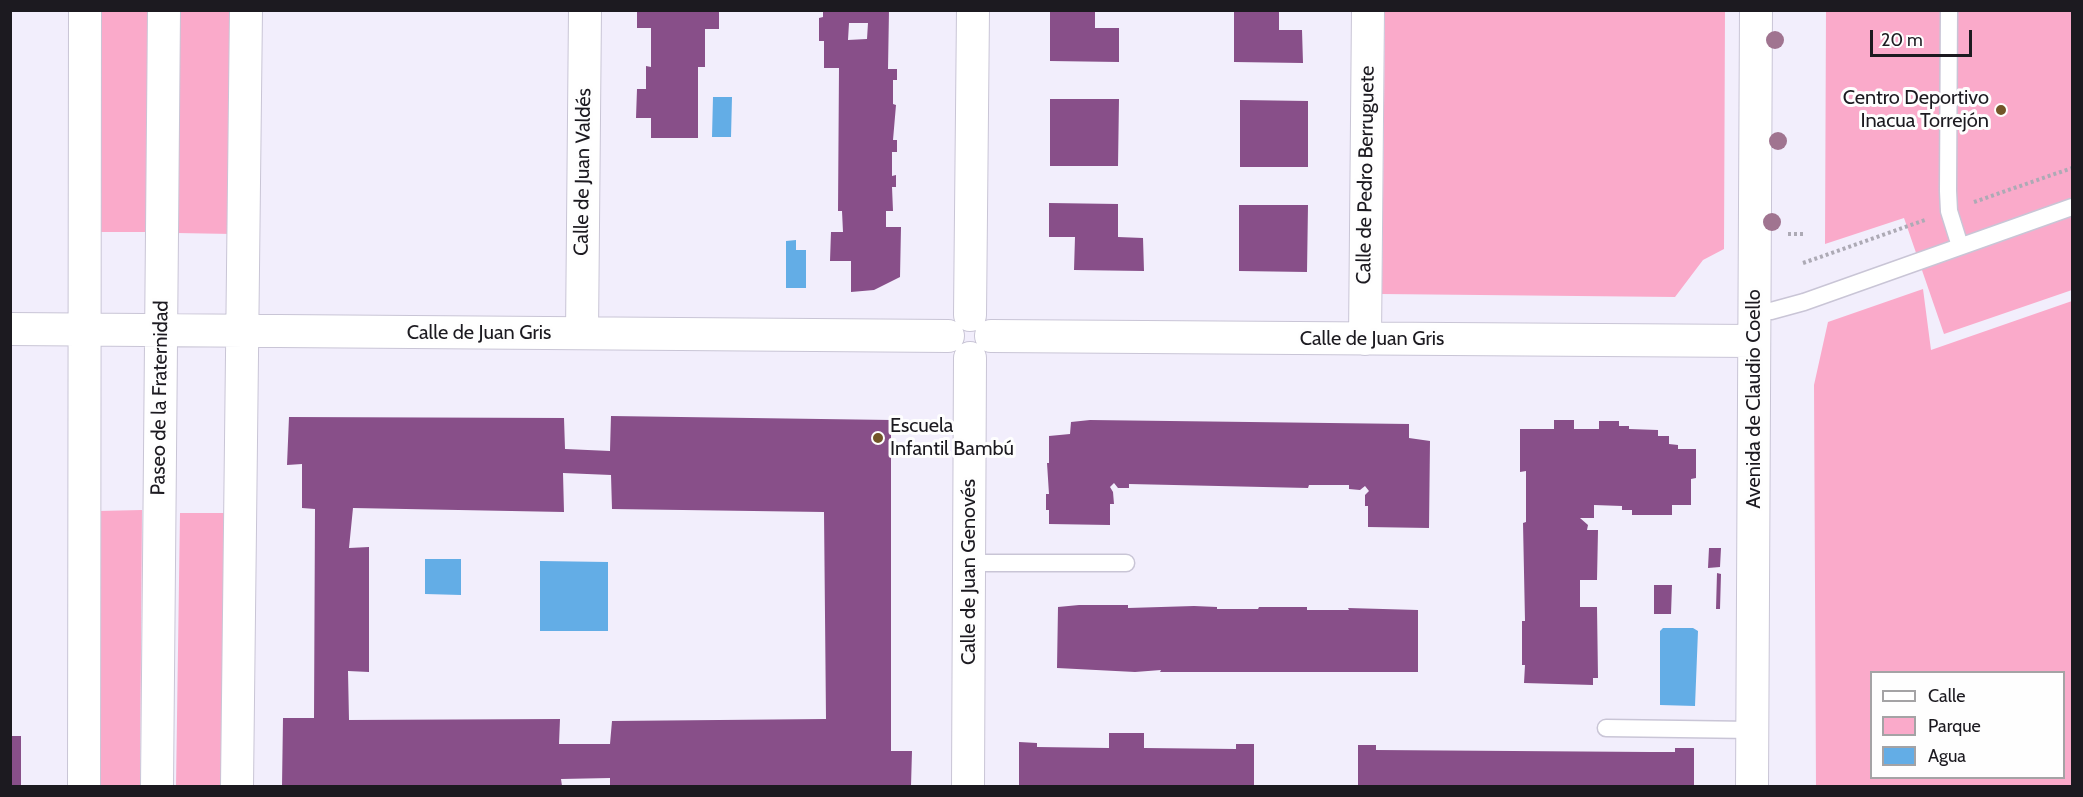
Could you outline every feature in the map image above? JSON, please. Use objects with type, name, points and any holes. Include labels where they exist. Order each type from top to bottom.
[{"type":"street","points":[[84,786],[85,10]]},
{"type":"street","name":"Paseo de la Fraternidad","points":[[157,786],[164,10]]},
{"type":"street","points":[[237,786],[246,10]]},
{"type":"street","name":"Calle de Juan Valdés","points":[[582,333],[585,10]]},
{"type":"street","name":"Calle de Juan Genovés","points":[[968,786],[973,10]]},
{"type":"street","name":"Calle de Pedro Berruguete","points":[[1365,339],[1368,10]]},
{"type":"street","name":"Avenida de Claudio Coello","points":[[1752,786],[1756,10]]},
{"type":"street","name":"Calle de Juan Gris","points":[[10,329],[1754,341]]},
{"type":"lane","points":[[1949,10],[1948,191],[1949,211],[1960,246]]},
{"type":"lane","points":[[1754,310],[1771,311],[1804,302],[2073,207]]},
{"type":"lane","points":[[969,564],[1126,564]]},
{"type":"lane","points":[[1606,728],[1753,730]]},
{"type":"green space","points":[[97,11],[150,11],[150,232],[97,232]]},
{"type":"green space","points":[[180,11],[235,11],[232,234],[177,233]]},
{"type":"green space","points":[[1385,11],[1725,11],[1724,249],[1703,260],[1675,297],[1382,294]]},
{"type":"green space","name":"Centro Deportivo Inacua Torrejón","points":[[1826,11],[2072,11],[2072,290],[1944,334],[1904,218],[1825,244]]},
{"type":"green space","points":[[1923,289],[1931,350],[2072,301],[2072,786],[1816,786],[1814,385],[1828,322]]},
{"type":"green space","points":[[142,510],[140,786],[94,786],[98,511]]},
{"type":"green space","points":[[180,513],[229,513],[225,786],[176,786]]},
{"type":"water","points":[[713,97],[732,97],[731,137],[712,137]]},
{"type":"water","points":[[796,240],[796,250],[806,250],[806,288],[786,288],[786,241]]},
{"type":"water","points":[[425,559],[461,559],[461,595],[425,594]]},
{"type":"water","points":[[540,561],[608,562],[608,631],[540,631]]},
{"type":"water","points":[[1663,628],[1693,628],[1698,631],[1695,706],[1660,705],[1660,631]]},
{"type":"building","points":[[637,10],[719,10],[719,29],[705,29],[705,67],[698,67],[698,138],[651,138],[651,118],[636,118],[637,89],[646,89],[646,66],[651,67],[651,28],[637,28]]},
{"type":"building","points":[[823,10],[889,10],[888,69],[897,69],[897,80],[893,80],[893,104],[896,105],[893,140],[897,140],[897,152],[892,152],[892,176],[896,175],[896,187],[892,187],[893,211],[886,211],[886,227],[901,227],[900,277],[874,290],[851,292],[851,261],[830,261],[831,232],[843,232],[842,211],[838,211],[839,68],[824,68],[824,41],[819,41],[819,18],[823,17]],"holes":[[[849,23],[868,23],[867,39],[848,40]]]},
{"type":"building","points":[[1050,10],[1095,10],[1095,28],[1119,28],[1119,62],[1050,61]]},
{"type":"building","points":[[1234,10],[1279,10],[1279,30],[1302,30],[1303,63],[1234,62]]},
{"type":"building","points":[[1050,99],[1119,99],[1118,166],[1050,166]]},
{"type":"building","points":[[1240,100],[1308,101],[1308,167],[1240,167]]},
{"type":"building","points":[[1049,203],[1118,204],[1118,237],[1143,238],[1144,271],[1074,270],[1075,237],[1049,237]]},
{"type":"building","points":[[1239,205],[1308,205],[1307,272],[1239,271]]},
{"type":"building","points":[[611,416],[891,420],[891,751],[912,751],[911,786],[610,786],[610,778],[561,779],[562,786],[282,786],[283,718],[314,718],[315,509],[302,508],[302,464],[287,465],[289,417],[564,418],[565,449],[610,451]],"holes":[[[563,473],[611,475],[612,509],[824,512],[826,719],[612,721],[610,744],[559,744],[560,719],[349,720],[348,671],[369,672],[369,547],[349,548],[353,508],[564,512]]]},
{"type":"building","points":[[1090,420],[1409,424],[1409,438],[1430,441],[1429,528],[1368,527],[1368,506],[1365,506],[1365,495],[1369,491],[1365,486],[1360,490],[1349,489],[1349,485],[1309,485],[1308,488],[1129,484],[1129,488],[1118,488],[1114,483],[1110,487],[1114,504],[1110,504],[1110,525],[1049,524],[1046,494],[1049,494],[1047,463],[1049,463],[1049,436],[1070,434],[1071,422]]},
{"type":"building","points":[[1554,420],[1574,420],[1574,429],[1599,429],[1599,421],[1619,421],[1619,426],[1629,426],[1629,429],[1658,430],[1658,436],[1669,436],[1669,444],[1678,445],[1678,449],[1696,449],[1696,478],[1691,479],[1691,505],[1672,505],[1672,515],[1632,515],[1632,510],[1622,510],[1622,506],[1594,505],[1594,518],[1580,518],[1588,525],[1587,530],[1598,530],[1597,580],[1580,580],[1580,607],[1597,607],[1598,678],[1593,678],[1593,685],[1524,683],[1522,621],[1525,621],[1523,523],[1526,522],[1526,471],[1520,472],[1520,429],[1554,429]]},
{"type":"building","points":[[1709,548],[1721,548],[1720,567],[1708,568]]},
{"type":"building","points":[[1717,573],[1721,574],[1720,609],[1716,609]]},
{"type":"building","points":[[1654,585],[1672,585],[1671,614],[1654,614]]},
{"type":"building","points":[[1128,605],[1128,608],[1194,606],[1217,607],[1217,609],[1307,607],[1307,610],[1349,610],[1348,608],[1418,610],[1418,672],[1160,672],[1161,670],[1135,672],[1057,668],[1058,607]]},
{"type":"building","points":[[1109,733],[1144,733],[1144,748],[1236,749],[1236,744],[1254,744],[1254,786],[1019,786],[1019,742],[1037,743],[1037,747],[1109,748]]},
{"type":"building","points":[[10,736],[21,736],[21,786],[10,786]]},
{"type":"building","points":[[1358,745],[1376,745],[1376,750],[1675,752],[1675,748],[1694,748],[1694,786],[1358,786]]},
{"type":"place","name":"Centro Deportivo Inacua Torrejón","points":[[2001,110]]},
{"type":"place","name":"Escuela Infantil Bambú","points":[[878,438]]}]
